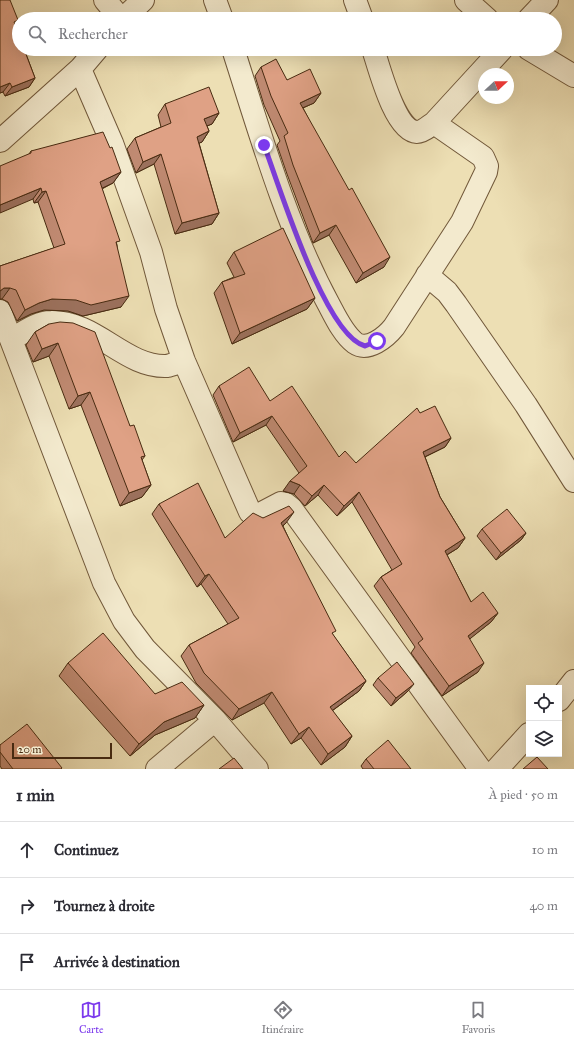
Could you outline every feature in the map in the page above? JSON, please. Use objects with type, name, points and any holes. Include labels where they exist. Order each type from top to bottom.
[{"type":"street","points":[[105,0],[116,12]]},
{"type":"street","points":[[130,12],[143,0]]},
{"type":"street","points":[[214,0],[219,12]]},
{"type":"street","points":[[355,0],[359,12]]},
{"type":"street","points":[[466,0],[479,12]]},
{"type":"street","points":[[535,12],[546,0]]},
{"type":"street","points":[[0,141],[80,69],[91,56]]},
{"type":"street","points":[[235,56],[264,145],[306,259],[338,321],[348,336],[356,343],[365,346],[385,336],[394,327],[427,275],[445,250],[462,222],[483,181],[487,166],[483,157],[434,123]]},
{"type":"street","points":[[376,56],[396,113],[405,126],[412,131],[420,132],[434,123],[496,56]]},
{"type":"street","points":[[541,56],[574,76]]},
{"type":"street","points":[[80,69],[112,142],[151,252],[166,309],[184,361],[250,512],[256,516],[281,503],[286,504],[291,508],[480,769]]},
{"type":"street","points":[[427,275],[447,292],[456,304],[526,405],[574,481]]},
{"type":"street","points":[[0,311],[12,339],[104,583],[120,614],[145,649],[215,720],[257,769]]},
{"type":"street","points":[[12,339],[36,326],[50,322],[71,324],[94,333],[133,357],[145,362],[167,366],[184,361]]},
{"type":"street","points":[[562,696],[574,681]]},
{"type":"street","points":[[157,769],[215,720]]},
{"type":"street","points":[[497,769],[526,737]]},
{"type":"building","points":[[0,0],[10,0],[15,12],[12,12],[12,56],[27,56],[35,78],[12,87],[10,83],[0,87]]},
{"type":"building","points":[[276,59],[287,80],[310,69],[321,93],[300,103],[349,190],[352,188],[390,257],[363,273],[336,225],[320,233],[293,165],[284,136],[288,133],[271,96],[261,67]]},
{"type":"building","points":[[209,87],[219,113],[204,119],[209,131],[197,137],[219,213],[182,223],[161,154],[143,162],[135,138],[171,123],[165,104]]},
{"type":"building","points":[[103,132],[110,148],[112,147],[121,172],[100,182],[120,241],[116,242],[129,296],[91,305],[76,300],[52,299],[39,303],[25,310],[16,290],[4,288],[0,291],[0,266],[65,244],[46,191],[42,192],[41,188],[0,205],[0,166],[31,153],[31,151]]},
{"type":"building","points":[[283,228],[315,298],[240,333],[222,282],[245,274],[234,252]]},
{"type":"building","points":[[60,322],[73,323],[95,332],[130,426],[134,425],[145,456],[141,457],[151,485],[129,493],[90,392],[78,396],[58,343],[42,349],[35,332],[49,324]]},
{"type":"building","points":[[249,367],[270,401],[292,386],[339,457],[345,451],[356,463],[417,408],[420,413],[435,406],[451,438],[423,452],[440,497],[465,538],[445,551],[471,602],[483,592],[498,613],[468,636],[484,663],[449,686],[418,643],[423,639],[381,577],[402,564],[359,492],[344,506],[324,485],[312,496],[300,485],[290,481],[307,466],[272,416],[240,433],[219,386]]},
{"type":"building","points":[[198,483],[225,538],[253,513],[263,518],[289,506],[294,512],[281,523],[336,631],[332,633],[366,681],[330,707],[352,736],[328,754],[309,727],[299,734],[272,692],[239,709],[204,673],[189,645],[239,618],[209,574],[205,576],[159,504]]},
{"type":"building","points":[[507,509],[526,533],[501,553],[482,529]]},
{"type":"building","points":[[103,633],[155,694],[182,682],[204,705],[164,722],[139,744],[68,663]]},
{"type":"building","points":[[397,662],[414,684],[396,698],[378,678]]},
{"type":"building","points":[[27,724],[62,768],[61,769],[13,769],[0,752],[0,745]]},
{"type":"building","points":[[388,740],[411,769],[374,769],[366,759]]},
{"type":"building","points":[[537,757],[548,769],[523,769]]},
{"type":"building","points":[[234,758],[243,769],[219,769]]},
{"type":"route","points":[[264,145],[306,259],[338,321],[348,336],[356,343],[365,346],[377,341]]}]
